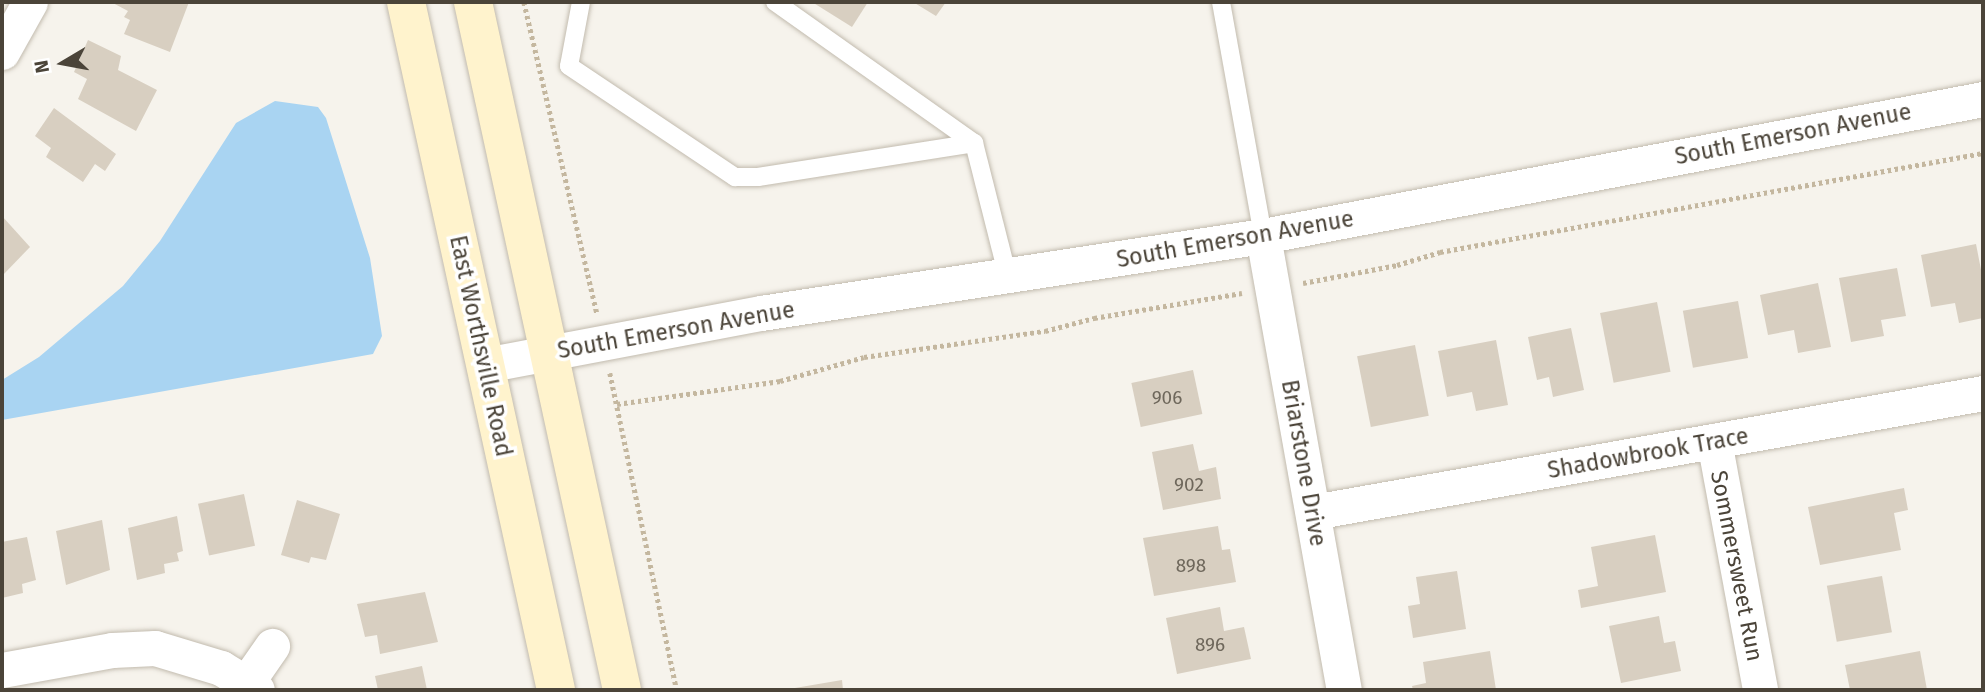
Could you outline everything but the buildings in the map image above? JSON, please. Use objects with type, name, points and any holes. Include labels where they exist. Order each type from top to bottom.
[{"type":"main road","name":"East Worthsville Road","points":[[406,2],[556,690]]},
{"type":"main road","points":[[473,2],[622,690]]},
{"type":"street","points":[[2,52],[30,2]]},
{"type":"street","name":"South Emerson Avenue","points":[[485,365],[761,313],[1263,236],[1983,99]]},
{"type":"street","name":"Briarstone Drive","points":[[1263,236],[1344,690]]},
{"type":"street","name":"Shadowbrook Trace","points":[[1313,512],[1983,394]]},
{"type":"street","name":"Sommersweet Run","points":[[1714,441],[1760,690]]},
{"type":"street","points":[[2,670],[112,650],[155,648],[189,656],[252,686],[272,646]]},
{"type":"lane","points":[[581,2],[569,66],[735,177],[758,177],[974,143]]},
{"type":"lane","points":[[775,2],[974,143],[1008,277]]},
{"type":"lane","points":[[1221,2],[1263,236]]},
{"type":"path","points":[[524,2],[604,343],[677,690]]},
{"type":"water","points":[[275,101],[318,107],[326,118],[370,258],[382,336],[373,354],[2,420],[2,380],[39,357],[123,286],[160,241],[236,123]]}]
